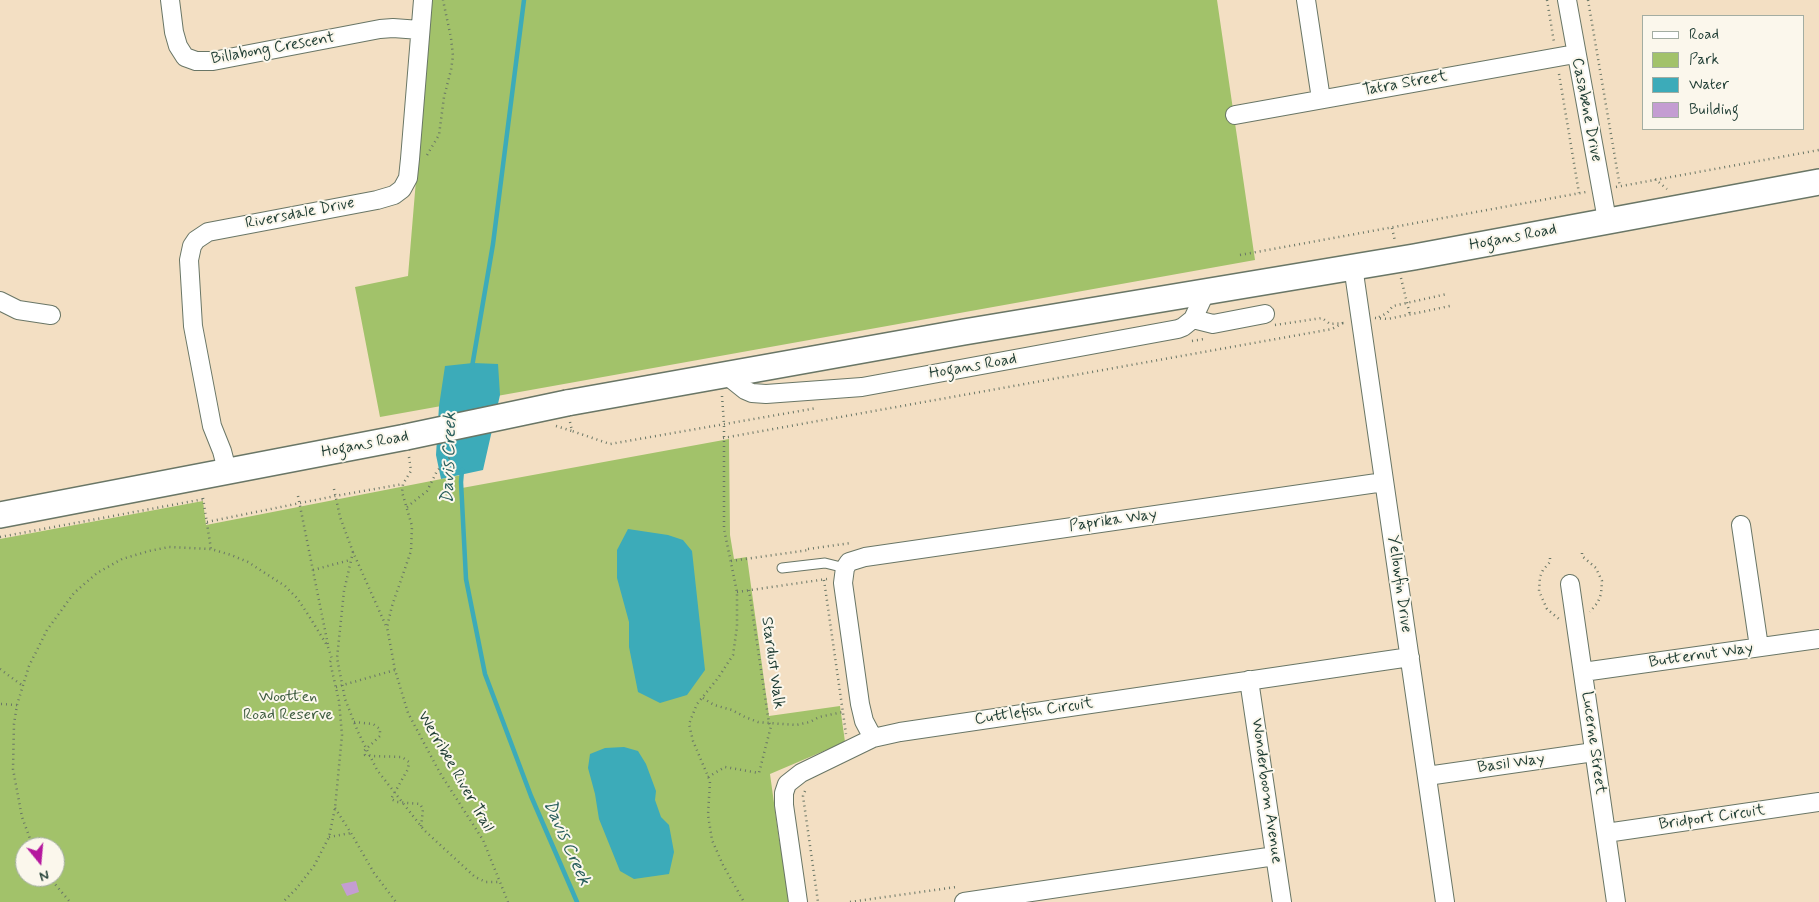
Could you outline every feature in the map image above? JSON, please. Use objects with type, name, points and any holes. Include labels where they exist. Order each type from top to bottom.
[{"type":"street","name":"Billabong Crescent","points":[[170,0],[174,32],[178,46],[185,57],[196,61],[213,61],[393,28],[420,30]]},
{"type":"street","name":"Riversdale Drive","points":[[211,480],[212,426],[191,314],[189,260],[192,246],[202,235],[215,230],[378,200],[398,193],[408,178],[422,0]]},
{"type":"street","points":[[1306,0],[1322,99]]},
{"type":"street","name":"Casabene Drive","points":[[1567,0],[1575,54],[1607,220]]},
{"type":"street","name":"Tatra Street","points":[[1235,115],[1575,54]]},
{"type":"street","name":"Hogans Road","points":[[1,520],[211,480],[408,446],[567,404],[723,382],[1206,291],[1414,257],[1819,182]]},
{"type":"street","name":"Yellowfin Drive","points":[[1353,266],[1445,902]]},
{"type":"street","points":[[1206,291],[1193,319],[1213,324],[1265,314]]},
{"type":"street","points":[[0,301],[18,310],[52,314]]},
{"type":"street","name":"Hogans Road","points":[[723,382],[752,393],[766,394],[839,390],[1171,331],[1183,327],[1193,319]]},
{"type":"street","name":"Paprika Way","points":[[844,572],[849,562],[865,557],[1384,482]]},
{"type":"street","points":[[1741,525],[1759,648]]},
{"type":"street","points":[[844,572],[860,704],[864,721],[872,738]]},
{"type":"street","name":"Lucerne Street","points":[[1570,584],[1616,902]]},
{"type":"street","name":"Butternut Way","points":[[1583,672],[1819,639]]},
{"type":"street","name":"Cuttlefish Circuit","points":[[798,902],[784,805],[784,793],[787,784],[801,773],[872,738],[900,732],[1410,657]]},
{"type":"street","name":"Wonderboom Avenue","points":[[1249,680],[1282,902]]},
{"type":"street","name":"Basil Way","points":[[1427,776],[1594,752]]},
{"type":"street","name":"Bridport Circuit","points":[[1606,833],[1819,802]]},
{"type":"street","points":[[964,902],[1275,856]]},
{"type":"lane","points":[[782,568],[825,563],[844,572]]},
{"type":"path","points":[[424,158],[439,135],[444,97],[453,56],[443,0]]},
{"type":"path","points":[[1588,0],[1620,186]]},
{"type":"path","points":[[1559,74],[1579,194]]},
{"type":"path","points":[[1240,255],[1819,150]]},
{"type":"path","points":[[1447,294],[1393,306],[1379,318],[1388,319],[1450,306]]},
{"type":"path","points":[[723,438],[1332,329],[1345,323],[1346,332]]},
{"type":"path","points":[[723,382],[724,528],[737,592],[737,627],[733,655],[692,713],[689,724],[693,741],[710,786],[708,815],[712,840],[723,865],[744,902]]},
{"type":"path","points":[[572,431],[610,444],[724,424]]},
{"type":"path","points":[[407,507],[428,491],[437,471],[455,452],[454,443]]},
{"type":"path","name":"Werribee River Trail","points":[[408,446],[411,471],[403,484],[402,492],[412,526],[411,551],[392,606],[387,627],[396,670],[408,713],[440,773],[482,840],[508,902]]},
{"type":"path","points":[[1,520],[211,480],[207,522],[211,549]]},
{"type":"path","points":[[207,522],[403,484]]},
{"type":"path","points":[[334,489],[353,552],[387,627]]},
{"type":"path","points":[[283,902],[314,866],[329,838],[335,808],[342,735],[336,686],[330,662],[332,659],[298,496]]},
{"type":"path","points":[[29,837],[22,817],[13,769],[17,705],[37,648],[55,618],[74,592],[97,573],[122,559],[149,550],[182,547],[211,549],[231,555],[248,562],[285,586],[297,598],[328,647]]},
{"type":"path","points":[[731,561],[808,550],[814,564]]},
{"type":"path","points":[[353,552],[344,591],[337,658],[346,701],[354,722],[377,770],[421,827],[475,878],[486,882],[500,882]]},
{"type":"path","points":[[1582,553],[1582,556],[1596,568],[1602,581],[1602,594],[1590,612]]},
{"type":"path","points":[[1550,558],[1550,562],[1540,577],[1539,591],[1547,609],[1559,618],[1560,627]]},
{"type":"path","points":[[312,570],[350,560]]},
{"type":"path","points":[[737,592],[824,580],[844,572]]},
{"type":"path","points":[[824,580],[845,724]]},
{"type":"path","name":"Stardust Walk","points":[[750,590],[769,723],[803,724],[819,717],[843,712]]},
{"type":"path","points":[[332,659],[337,658]]},
{"type":"path","points":[[0,669],[23,686]]},
{"type":"path","points":[[336,686],[396,670]]},
{"type":"path","points":[[702,698],[714,705],[732,710],[758,722],[769,723],[771,726],[759,773],[725,767],[708,777]]},
{"type":"path","points":[[1,704],[17,705]]},
{"type":"path","points":[[354,722],[373,724],[380,729],[381,732],[378,739],[367,749]]},
{"type":"path","points":[[371,756],[402,757],[407,760],[408,769],[391,799],[392,801],[417,803],[422,806],[421,827]]},
{"type":"path","points":[[808,785],[802,796],[818,902]]},
{"type":"path","points":[[335,808],[374,873],[396,902]]},
{"type":"path","points":[[329,838],[351,833]]},
{"type":"path","points":[[57,887],[70,902]]},
{"type":"green space","points":[[431,0],[1217,0],[1255,260],[380,417],[355,287],[408,276]]},
{"type":"green space","name":"Wootten Road Reserve","points":[[729,439],[730,535],[734,559],[747,557],[769,716],[840,706],[845,742],[770,774],[779,839],[793,902],[0,902],[0,539],[203,501],[206,525],[462,475],[462,488]]},
{"type":"water","points":[[473,363],[498,364],[500,395],[483,470],[441,479],[436,455],[439,406],[445,366]]},
{"type":"water","points":[[628,529],[668,535],[683,540],[692,551],[705,670],[687,695],[660,703],[638,692],[629,647],[629,622],[617,578],[617,550]]},
{"type":"water","points":[[624,747],[638,751],[646,764],[656,791],[655,800],[661,817],[669,825],[674,852],[669,874],[634,879],[620,871],[599,819],[588,768],[590,754],[605,748]]},
{"type":"building","points":[[356,881],[359,892],[347,896],[341,884]]},
{"type":"waterway","name":"Davis Creek","points":[[472,367],[493,244],[524,0]]},
{"type":"waterway","name":"Davis Creek","points":[[462,470],[466,579],[485,674],[531,796],[577,902]]}]
